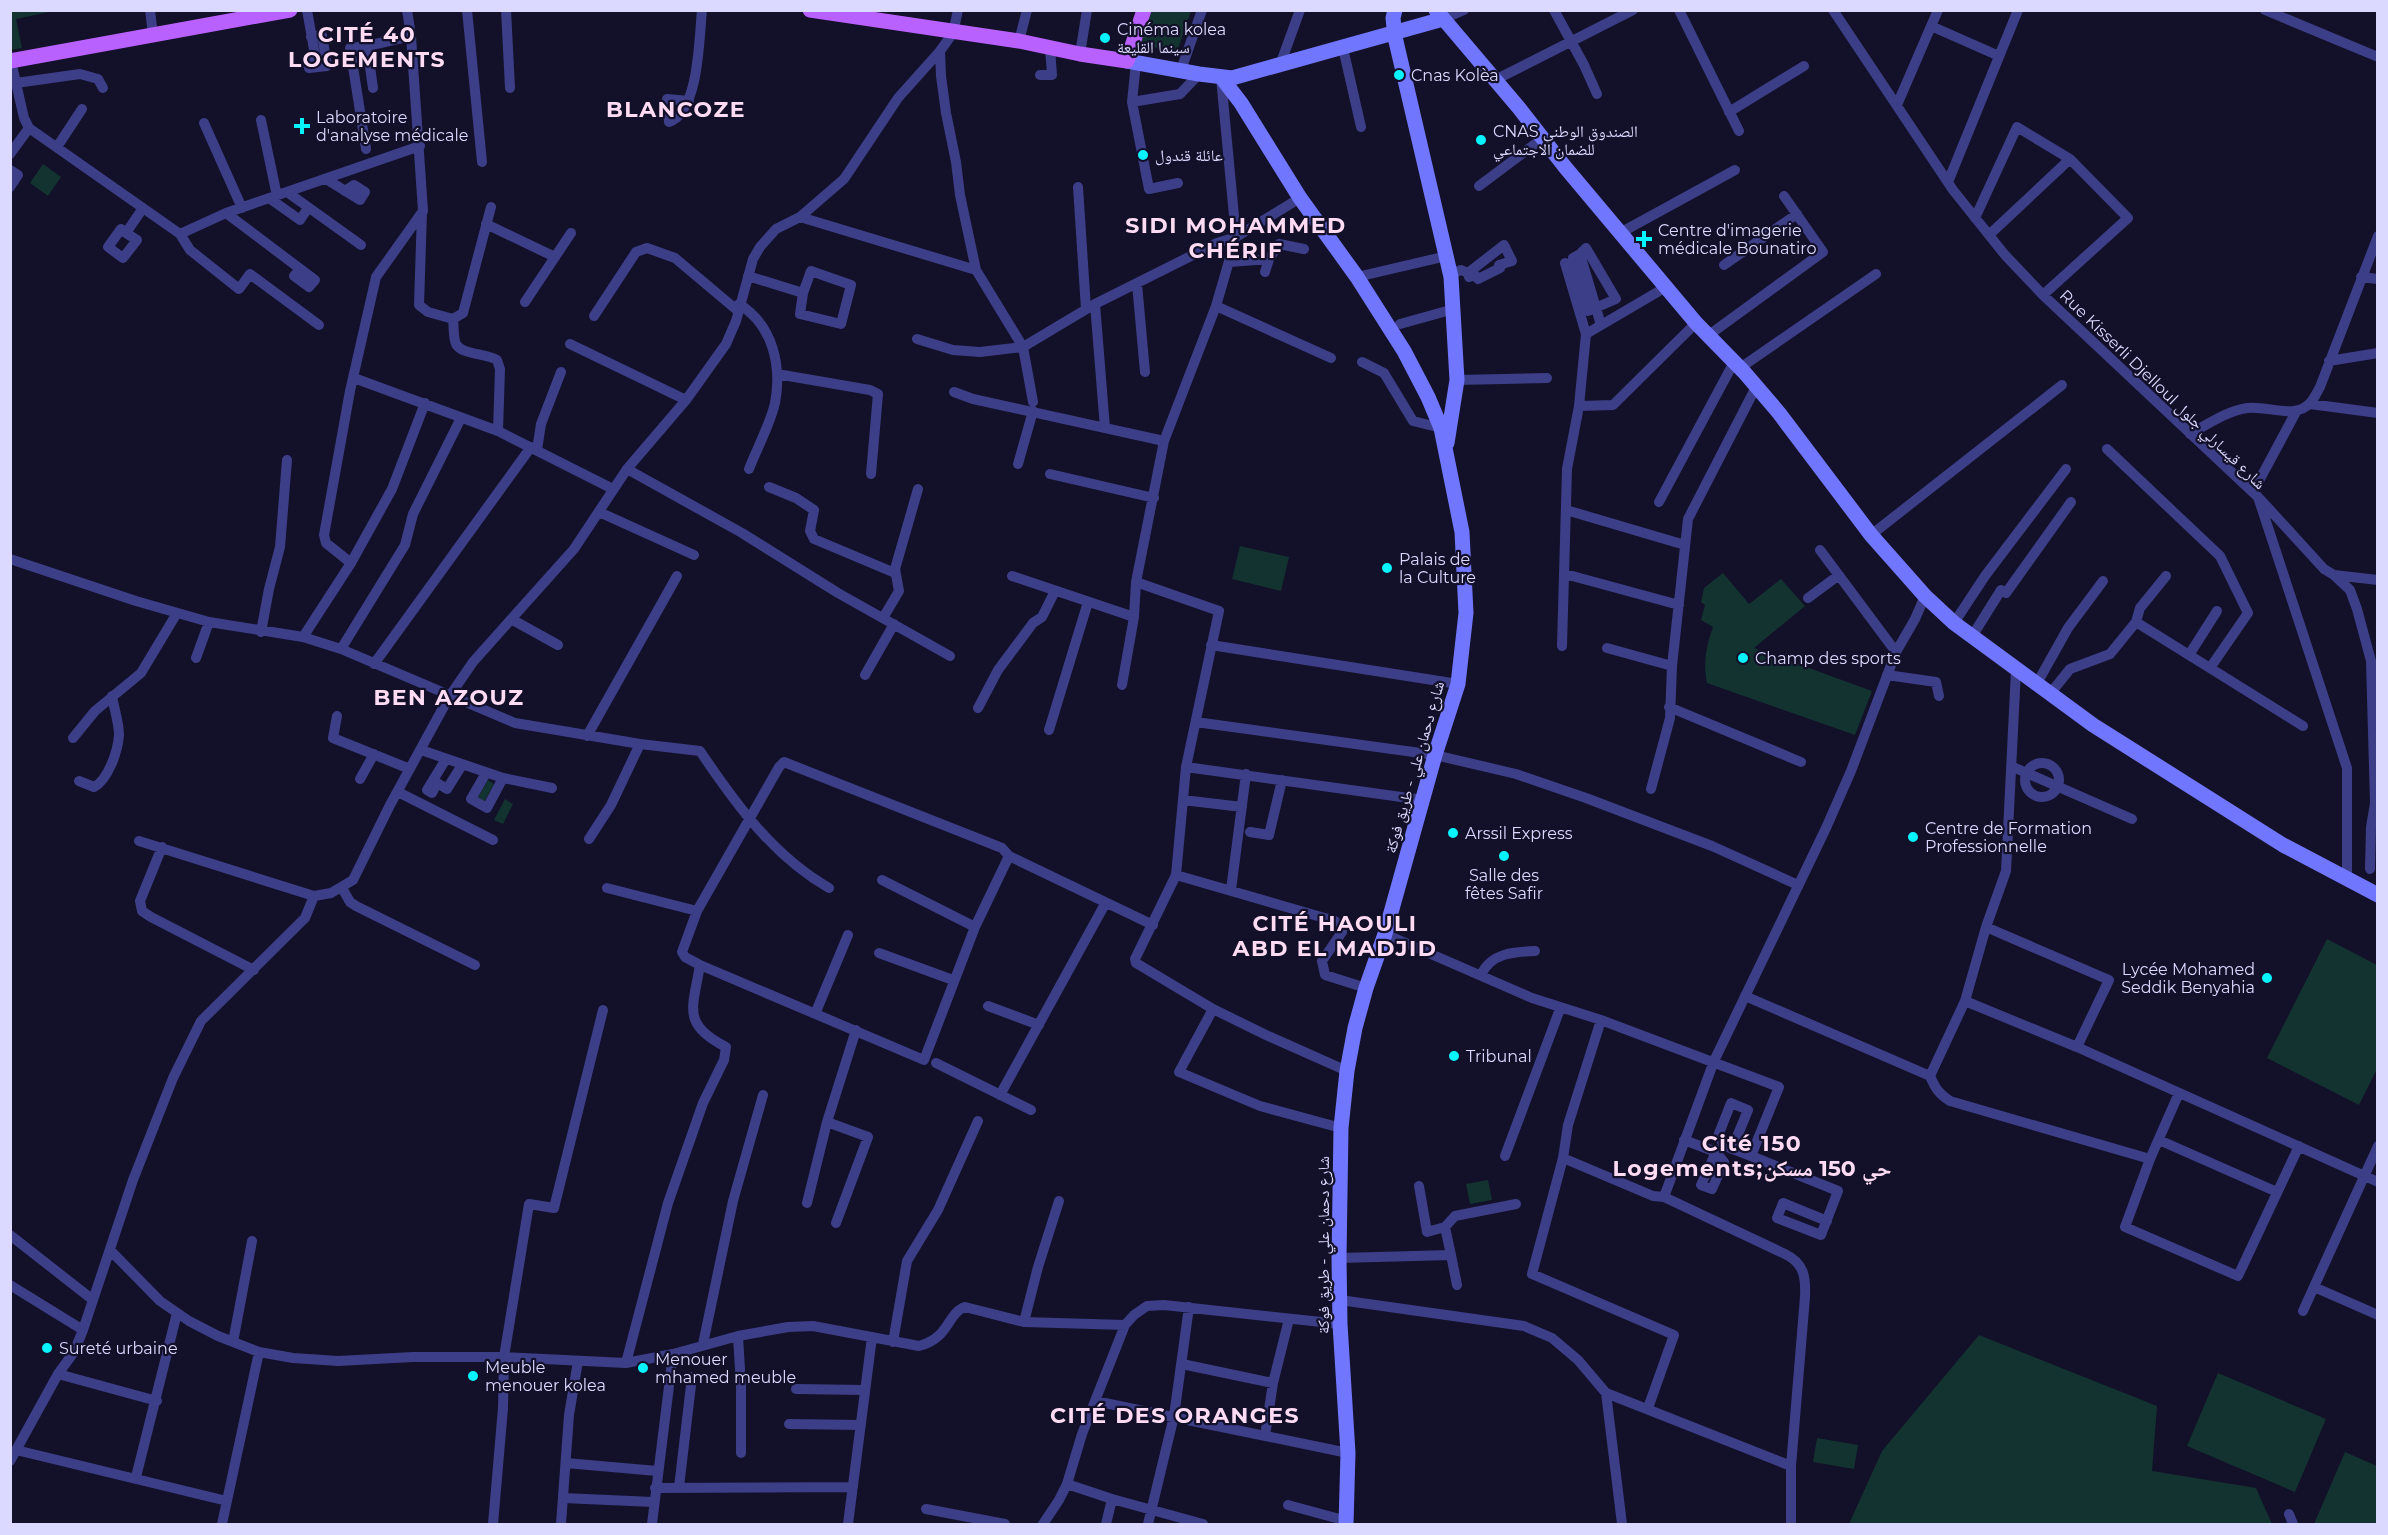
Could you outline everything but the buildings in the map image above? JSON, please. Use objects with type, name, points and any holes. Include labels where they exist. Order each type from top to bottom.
[{"type":"main road","points":[[11,61],[153,35],[220,17],[290,10]]},
{"type":"main road","points":[[1131,62],[1144,10]]},
{"type":"main road","points":[[1395,10],[1394,31],[1450,274],[1457,381],[1446,448]]},
{"type":"main road","points":[[818,11],[893,17],[953,33],[1019,41],[1080,54],[1221,77],[1244,75],[1343,48],[1442,13],[1620,233],[1696,322],[1779,413],[1870,535],[1925,596],[1971,638],[2093,725],[2228,812],[2347,881],[2378,895]]},
{"type":"main road","name":"شارع دحمان علي - طريق فوكة","points":[[1221,77],[1241,103],[1300,198],[1357,277],[1404,351],[1441,428],[1462,532],[1466,614],[1458,684],[1435,755],[1385,934],[1366,988],[1347,1071],[1341,1128],[1340,1258],[1340,1324],[1348,1453],[1347,1523]]},
{"type":"street","points":[[150,10],[153,35]]},
{"type":"street","points":[[307,10],[311,37]]},
{"type":"street","points":[[407,10],[420,146],[423,211],[418,305],[424,311],[453,319],[463,313],[491,207]]},
{"type":"street","points":[[467,10],[482,162]]},
{"type":"street","points":[[506,10],[510,88]]},
{"type":"street","points":[[689,101],[702,10]]},
{"type":"street","points":[[140,841],[314,896],[342,888],[353,880],[449,697],[473,662],[568,556],[627,469],[686,400],[726,344],[757,253],[776,229],[800,217],[844,179],[898,98],[953,33],[958,10]]},
{"type":"street","points":[[1019,41],[1027,10]]},
{"type":"street","points":[[1080,54],[1087,10]]},
{"type":"street","points":[[1181,70],[1202,10]]},
{"type":"street","points":[[1280,65],[1300,10]]},
{"type":"street","points":[[1442,13],[1464,10]]},
{"type":"street","points":[[1554,10],[1597,94]]},
{"type":"street","points":[[1495,80],[1633,10]]},
{"type":"street","points":[[1679,10],[1739,131]]},
{"type":"street","name":"Rue Kisserli Djelloul شارع قيسارلي جلول","points":[[1833,10],[1948,182],[1989,235],[2043,295],[2255,495],[2347,768],[2347,881]]},
{"type":"street","points":[[1897,105],[1938,10]]},
{"type":"street","points":[[1948,182],[2018,10]]},
{"type":"street","points":[[2265,10],[2378,57]]},
{"type":"street","points":[[1931,26],[1999,56]]},
{"type":"street","points":[[366,149],[350,48],[411,36]]},
{"type":"street","points":[[367,46],[373,88]]},
{"type":"street","points":[[1040,75],[1052,75],[1050,48]]},
{"type":"street","points":[[1343,48],[1361,127]]},
{"type":"street","points":[[940,51],[946,113],[976,270],[1023,347],[1033,406],[1018,464]]},
{"type":"street","points":[[11,61],[24,118],[29,128],[180,234],[190,250],[239,289],[250,274],[319,325]]},
{"type":"street","points":[[1131,62],[1132,102],[1149,189],[1178,183]]},
{"type":"street","points":[[1729,112],[1804,66]]},
{"type":"street","points":[[16,83],[81,74],[98,79],[104,88]]},
{"type":"street","points":[[1132,102],[1180,94],[1199,74]]},
{"type":"street","points":[[1122,685],[1134,617],[1136,582],[1164,441],[1189,371],[1216,306],[1236,237],[1221,77]]},
{"type":"street","points":[[57,147],[82,110]]},
{"type":"street","points":[[261,120],[278,195],[300,220],[308,208]]},
{"type":"street","points":[[204,123],[242,208]]},
{"type":"street","points":[[1975,218],[2017,127],[2070,159],[2128,218],[2043,295]]},
{"type":"street","points":[[10,154],[29,128]]},
{"type":"street","points":[[1479,186],[1543,138]]},
{"type":"street","points":[[180,234],[226,213],[420,146]]},
{"type":"street","points":[[1989,235],[2070,159]]},
{"type":"street","points":[[10,170],[18,175],[10,187]]},
{"type":"street","points":[[1620,233],[1735,170]]},
{"type":"street","points":[[326,179],[345,190]]},
{"type":"street","points":[[1078,187],[1105,428]]},
{"type":"street","points":[[278,195],[308,208],[361,245]]},
{"type":"street","points":[[1709,335],[1823,252],[1785,196]]},
{"type":"street","points":[[917,339],[953,350],[980,352],[1023,347],[1090,307],[1217,243],[1236,237],[1300,198]]},
{"type":"street","points":[[126,232],[143,208]]},
{"type":"street","points":[[351,562],[326,543],[324,535],[354,378],[376,277],[423,211]]},
{"type":"street","points":[[226,213],[300,269]]},
{"type":"street","points":[[1724,265],[1797,214]]},
{"type":"street","points":[[800,217],[976,270]]},
{"type":"street","points":[[486,224],[555,257]]},
{"type":"street","points":[[525,302],[571,233]]},
{"type":"street","points":[[2370,869],[2371,827],[2375,803],[2371,661],[2357,609],[2350,590],[2334,574],[2318,563],[2255,495],[2296,412],[2310,404],[2320,387],[2378,236]]},
{"type":"street","points":[[1265,272],[1269,259],[1279,244],[1304,249]]},
{"type":"street","points":[[594,316],[636,252],[647,248],[675,258],[738,308],[751,312],[764,327],[770,339],[777,374],[774,405],[749,469]]},
{"type":"street","points":[[1596,308],[1616,299],[1586,248],[1580,254],[1601,325]]},
{"type":"street","points":[[1357,277],[1447,256]]},
{"type":"street","points":[[1230,262],[1269,259]]},
{"type":"street","points":[[1562,646],[1567,469],[1579,406],[1586,334],[1565,263]]},
{"type":"street","points":[[1450,274],[1461,270],[1468,273]]},
{"type":"street","points":[[811,271],[851,285],[841,324],[801,314],[802,293],[811,271]]},
{"type":"street","points":[[1659,502],[1737,365],[1876,274]]},
{"type":"street","points":[[748,276],[802,293]]},
{"type":"street","points":[[2361,277],[2378,279]]},
{"type":"street","points":[[1137,284],[1145,372]]},
{"type":"street","points":[[1586,334],[1666,287]]},
{"type":"street","points":[[1216,306],[1331,358]]},
{"type":"street","points":[[1400,324],[1454,309]]},
{"type":"street","points":[[453,319],[456,344],[462,350],[468,353],[487,354],[497,360],[500,369],[498,431]]},
{"type":"street","points":[[1579,406],[1613,405],[1696,322]]},
{"type":"street","points":[[570,344],[686,400]]},
{"type":"street","points":[[2329,361],[2378,353]]},
{"type":"street","points":[[1362,362],[1384,373],[1413,421],[1441,428]]},
{"type":"street","points":[[374,664],[534,448],[561,372]]},
{"type":"street","points":[[777,374],[870,390],[878,394],[871,474]]},
{"type":"street","points":[[354,378],[498,431],[613,489]]},
{"type":"street","points":[[1457,381],[1547,378]]},
{"type":"street","points":[[1870,535],[2062,385]]},
{"type":"street","points":[[1650,789],[1670,718],[1672,666],[1688,519],[1756,387]]},
{"type":"street","points":[[954,392],[973,399],[1033,406],[1105,428],[1164,441]]},
{"type":"street","points":[[303,637],[351,562],[392,489],[425,404]]},
{"type":"street","points":[[2310,404],[2378,413]]},
{"type":"street","points":[[2190,434],[2227,414],[2246,408],[2271,408],[2296,412]]},
{"type":"street","points":[[341,650],[405,544],[413,514],[460,418]]},
{"type":"street","points":[[2107,449],[2220,556],[2248,613],[2210,668]]},
{"type":"street","points":[[261,632],[269,589],[279,554],[287,460]]},
{"type":"street","points":[[627,469],[742,533],[838,593],[950,656]]},
{"type":"street","points":[[1954,623],[1985,576],[2066,469]]},
{"type":"street","points":[[1050,474],[1154,498]]},
{"type":"street","points":[[769,487],[796,498],[814,510],[810,531],[814,539],[895,573]]},
{"type":"street","points":[[883,618],[899,591],[895,573],[918,489]]},
{"type":"street","points":[[1971,638],[2001,590],[2006,593],[2071,502]]},
{"type":"street","points":[[1566,510],[1685,545]]},
{"type":"street","points":[[598,512],[694,555]]},
{"type":"street","points":[[1820,550],[1896,652]]},
{"type":"street","points":[[10,559],[209,622],[303,637],[341,650],[515,723],[587,736],[700,751],[749,820],[795,864],[829,888]]},
{"type":"street","points":[[1565,574],[1679,605]]},
{"type":"street","points":[[2334,574],[2378,580]]},
{"type":"street","points":[[1808,598],[1839,575]]},
{"type":"street","points":[[587,736],[677,576]]},
{"type":"street","points":[[1012,576],[1134,617]]},
{"type":"street","points":[[2049,695],[2070,669],[2110,654],[2136,622],[2140,608],[2166,576]]},
{"type":"street","points":[[2036,685],[2068,628],[2103,581]]},
{"type":"street","points":[[1136,582],[1219,611],[1186,767],[1176,875],[1135,959],[1136,963],[1213,1009],[1347,1071]]},
{"type":"street","points":[[978,708],[998,670],[1033,623],[1042,617],[1055,591]]},
{"type":"street","points":[[1664,1197],[1714,1061],[1851,771],[1896,652],[1925,596]]},
{"type":"street","points":[[1049,730],[1088,602]]},
{"type":"street","points":[[2189,656],[2217,611]]},
{"type":"street","points":[[73,738],[95,711],[141,673],[177,613]]},
{"type":"street","points":[[511,619],[558,645]]},
{"type":"street","points":[[196,658],[209,622]]},
{"type":"street","points":[[2136,622],[2303,726]]},
{"type":"street","points":[[865,675],[894,624]]},
{"type":"street","points":[[1211,645],[1458,684]]},
{"type":"street","points":[[1606,648],[1672,666]]},
{"type":"street","points":[[1930,1076],[1965,1000],[2008,862],[2016,670]]},
{"type":"street","points":[[1887,675],[1936,682],[1939,696]]},
{"type":"street","points":[[79,781],[94,787],[101,783],[113,758],[119,735],[111,696]]},
{"type":"street","points":[[1669,706],[1801,762]]},
{"type":"street","points":[[337,716],[333,738],[410,769]]},
{"type":"street","points":[[1196,722],[1435,755],[1516,774],[1712,846],[1798,885]]},
{"type":"street","points":[[589,839],[610,805],[640,744]]},
{"type":"street","points":[[421,750],[503,778],[552,788]]},
{"type":"street","points":[[360,779],[374,754]]},
{"type":"street","points":[[446,759],[427,790],[432,792],[437,783],[447,789],[462,765]]},
{"type":"street","points":[[1010,856],[975,927],[924,1060],[700,965],[685,957],[682,952],[697,911],[784,762],[1002,848],[1010,856],[1105,904],[1153,925]]},
{"type":"street","points":[[2035,764],[2047,764],[2058,774],[2058,787],[2049,796],[2034,795],[2026,786],[2026,773],[2035,764]]},
{"type":"street","points":[[1186,767],[1423,800]]},
{"type":"street","points":[[2013,767],[2132,819]]},
{"type":"street","points":[[486,773],[471,799],[487,808],[503,778]]},
{"type":"street","points":[[1231,890],[1246,774]]},
{"type":"street","points":[[1250,832],[1269,835],[1282,780]]},
{"type":"street","points":[[398,792],[493,840]]},
{"type":"street","points":[[1183,800],[1242,807]]},
{"type":"street","points":[[162,848],[140,901],[142,910],[146,915],[254,970]]},
{"type":"street","points":[[1176,875],[1335,921],[1342,932],[1322,962],[1325,975],[1366,988]]},
{"type":"street","points":[[882,880],[975,927]]},
{"type":"street","points":[[342,888],[350,902],[356,906],[475,965]]},
{"type":"street","points":[[607,888],[697,911]]},
{"type":"street","points":[[10,1461],[58,1374],[74,1352],[133,1180],[173,1078],[201,1021],[306,918],[314,896]]},
{"type":"street","points":[[1000,1095],[1105,904]]},
{"type":"street","points":[[1986,927],[2109,980],[2077,1047]]},
{"type":"street","points":[[1385,934],[1560,1009],[1602,1020],[1779,1087],[1751,1156]]},
{"type":"street","points":[[815,1014],[848,935]]},
{"type":"street","points":[[1481,975],[1485,966],[1500,955],[1535,951]]},
{"type":"street","points":[[879,953],[954,980]]},
{"type":"street","points":[[626,1363],[668,1203],[703,1102],[726,1052],[726,1047],[709,1039],[700,1030],[692,1014],[700,965]]},
{"type":"street","points":[[1744,996],[1930,1076],[1935,1088],[1950,1101],[2150,1159]]},
{"type":"street","points":[[1965,1000],[2077,1047],[2378,1182]]},
{"type":"street","points":[[988,1006],[1039,1025]]},
{"type":"street","points":[[1213,1009],[1179,1072],[1260,1106],[1341,1128]]},
{"type":"street","points":[[1505,1156],[1560,1009]]},
{"type":"street","points":[[493,1524],[503,1408],[504,1357],[529,1204],[554,1208],[603,1010]]},
{"type":"street","points":[[1602,1020],[1569,1125],[1563,1158],[1532,1274],[1674,1335],[1648,1408]]},
{"type":"street","points":[[807,1203],[827,1122],[856,1030]]},
{"type":"street","points":[[936,1063],[1030,1110]]},
{"type":"street","points":[[2178,1093],[2125,1227],[2238,1276],[2299,1146]]},
{"type":"street","points":[[703,1344],[733,1201],[763,1095]]},
{"type":"street","points":[[892,1342],[907,1261],[938,1210],[978,1121]]},
{"type":"street","points":[[827,1122],[868,1137],[836,1223]]},
{"type":"street","points":[[1684,1140],[1751,1156],[1838,1191],[1827,1221]]},
{"type":"street","points":[[2159,1140],[2277,1192]]},
{"type":"street","points":[[2303,1311],[2378,1146]]},
{"type":"street","points":[[1563,1158],[1653,1196],[1664,1197],[1797,1260],[1804,1273],[1806,1290],[1791,1466],[1791,1524]]},
{"type":"street","points":[[1419,1186],[1427,1232],[1445,1227],[1455,1216],[1516,1204]]},
{"type":"street","points":[[1024,1322],[1059,1201]]},
{"type":"street","points":[[1445,1227],[1457,1285]]},
{"type":"street","points":[[10,1235],[93,1300]]},
{"type":"street","points":[[233,1342],[252,1241]]},
{"type":"street","points":[[110,1250],[160,1301],[177,1313],[233,1342],[259,1352],[293,1358],[338,1361],[504,1357],[626,1363],[673,1354],[738,1336],[788,1327],[813,1326],[919,1346],[930,1343],[946,1329],[960,1309],[965,1307],[1024,1322],[1125,1325]]},
{"type":"street","points":[[1340,1258],[1451,1255]]},
{"type":"street","points":[[10,1285],[83,1330]]},
{"type":"street","points":[[2314,1287],[2378,1315]]},
{"type":"street","points":[[1340,1300],[1524,1326],[1559,1343],[1578,1360],[1606,1393],[1791,1466]]},
{"type":"street","points":[[1043,1524],[1067,1484],[1095,1401],[1125,1325],[1147,1306],[1189,1307],[1340,1324]]},
{"type":"street","points":[[1148,1524],[1174,1416],[1189,1307]]},
{"type":"street","points":[[136,1477],[177,1313]]},
{"type":"street","points":[[1265,1436],[1273,1383],[1289,1319]]},
{"type":"street","points":[[738,1336],[741,1453]]},
{"type":"street","points":[[848,1524],[872,1337]]},
{"type":"street","points":[[222,1524],[259,1352]]},
{"type":"street","points":[[652,1524],[673,1354]]},
{"type":"street","points":[[561,1524],[568,1415],[578,1361]]},
{"type":"street","points":[[1182,1364],[1273,1383]]},
{"type":"street","points":[[58,1374],[156,1401]]},
{"type":"street","points":[[679,1487],[692,1377]]},
{"type":"street","points":[[796,1389],[864,1390]]},
{"type":"street","points":[[1606,1393],[1622,1524]]},
{"type":"street","points":[[1095,1401],[1348,1453]]},
{"type":"street","points":[[789,1424],[861,1425]]},
{"type":"street","points":[[16,1450],[136,1477],[227,1501]]},
{"type":"street","points":[[566,1463],[657,1471]]},
{"type":"street","points":[[1067,1484],[1203,1524]]},
{"type":"street","points":[[655,1488],[853,1487]]},
{"type":"street","points":[[563,1498],[653,1502]]},
{"type":"street","points":[[1106,1524],[1112,1499]]},
{"type":"street","points":[[1288,1505],[1347,1523]]},
{"type":"street","points":[[926,1509],[1005,1524]]},
{"type":"green space","points":[[11,10],[54,11],[16,19],[22,48],[11,50]]},
{"type":"green space","points":[[1151,11],[1191,11],[1176,55],[1140,42]]},
{"type":"green space","points":[[43,164],[61,177],[48,196],[30,183]]},
{"type":"green space","points":[[1240,546],[1289,557],[1281,591],[1232,579]]},
{"type":"green space","name":"Champ des sports","points":[[1723,573],[1749,604],[1781,579],[1805,606],[1754,648],[1872,691],[1855,735],[1707,683],[1706,655],[1713,627],[1701,620],[1705,605],[1701,602],[1704,588]]},
{"type":"green space","points":[[488,780],[494,784],[484,802],[477,799]]},
{"type":"green space","points":[[505,799],[513,804],[503,824],[494,820]]},
{"type":"green space","points":[[2327,939],[2377,965],[2377,1069],[2359,1105],[2267,1058]]},
{"type":"green space","points":[[1488,1180],[1492,1200],[1470,1204],[1466,1184]]},
{"type":"green space","points":[[1979,1335],[2157,1406],[2152,1471],[2256,1488],[2272,1524],[1849,1524],[1882,1451]]},
{"type":"green space","points":[[2218,1373],[2326,1419],[2295,1492],[2187,1446]]},
{"type":"green space","points":[[1817,1438],[1858,1445],[1854,1469],[1813,1462]]},
{"type":"green space","points":[[2345,1452],[2377,1466],[2377,1524],[2314,1524]]},
{"type":"place","name":"Cinéma kolea سينما القليعة","points":[[1105,38]]},
{"type":"place","name":"Cnas Kolèa","points":[[1399,75]]},
{"type":"place","name":"Laboratoire d'analyse médicale","points":[[302,126]]},
{"type":"place","name":"CNAS الصندوق الوطني للضمان الاجتماعي","points":[[1481,140]]},
{"type":"place","name":"عائلة قندول","points":[[1143,155]]},
{"type":"place","name":"Centre d'imagerie médicale Bounatiro","points":[[1644,239]]},
{"type":"place","name":"Palais de la Culture","points":[[1387,568]]},
{"type":"place","name":"Champ des sports","points":[[1743,658]]},
{"type":"place","name":"Arssil Express","points":[[1453,833]]},
{"type":"place","name":"Centre de Formation Professionnelle","points":[[1913,837]]},
{"type":"place","name":"Salle des fêtes Safir","points":[[1504,856]]},
{"type":"place","name":"Lycée Mohamed Seddik Benyahia","points":[[2267,978]]},
{"type":"place","name":"Tribunal","points":[[1454,1056]]},
{"type":"place","name":"Sureté urbaine","points":[[47,1348]]},
{"type":"place","name":"Menouer mhamed meuble","points":[[643,1368]]},
{"type":"place","name":"Meuble menouer kolea","points":[[473,1376]]},
{"type":"district","name":"CITÉ 40 LOGEMENTS","points":[[367,46]]},
{"type":"district","name":"BLANCOZE","points":[[676,109]]},
{"type":"district","name":"SIDI MOHAMMED CHÉRIF","points":[[1236,238]]},
{"type":"district","name":"BEN AZOUZ","points":[[449,697]]},
{"type":"district","name":"CITÉ HAOULI ABD EL MADJID","points":[[1335,936]]},
{"type":"district","name":"Cité 150 Logements;حي 150 مسكن","points":[[1752,1156]]},
{"type":"district","name":"CITÉ DES ORANGES","points":[[1175,1415]]}]
